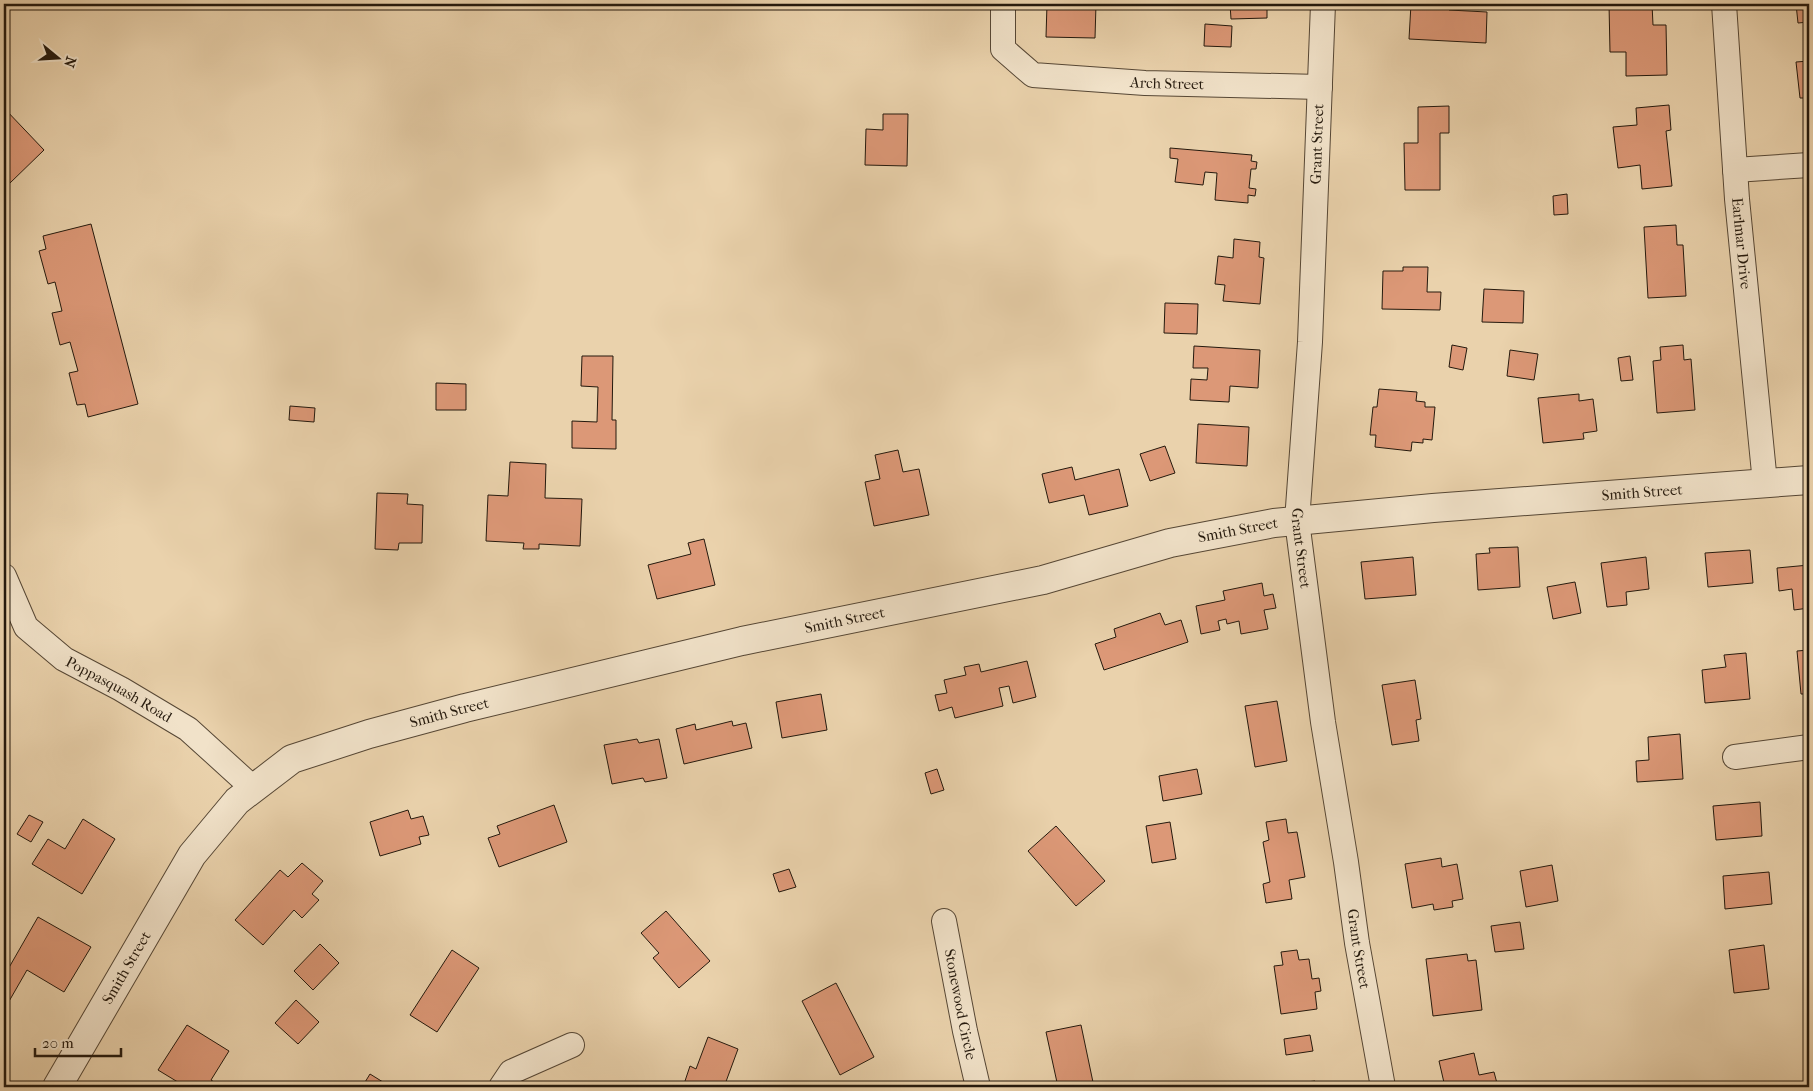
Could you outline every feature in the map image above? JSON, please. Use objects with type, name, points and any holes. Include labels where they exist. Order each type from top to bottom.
[{"type":"street","name":"Arch Street","points":[[1003,4],[1003,49],[1033,75],[1145,83],[1320,87]]},
{"type":"street","name":"Grant Street","points":[[1323,4],[1310,342],[1297,521],[1323,722],[1357,943],[1382,1087]]},
{"type":"street","name":"Earlmar Drive","points":[[1724,4],[1735,170],[1766,483]]},
{"type":"street","points":[[1735,170],[1809,165]]},
{"type":"street","name":"Smith Street","points":[[57,1087],[192,855],[236,801],[292,759],[369,734],[466,708],[742,641],[1043,580],[1170,543],[1274,523],[1433,508],[1809,480]]},
{"type":"street","name":"Poppasquash Road","points":[[4,576],[26,627],[64,659],[122,689],[188,728],[253,788]]},
{"type":"street","points":[[1735,757],[1809,748]]},
{"type":"street","name":"Stonewood Circle","points":[[944,921],[978,1087]]},
{"type":"street","points":[[501,1087],[511,1072],[572,1045]]},
{"type":"building","points":[[1047,4],[1096,4],[1095,38],[1046,37]]},
{"type":"building","points":[[1230,4],[1267,4],[1267,18],[1231,19]]},
{"type":"building","points":[[1411,4],[1450,4],[1449,10],[1487,12],[1486,43],[1409,39]]},
{"type":"building","points":[[1609,4],[1652,4],[1653,25],[1666,25],[1667,75],[1626,76],[1626,52],[1610,52]]},
{"type":"building","points":[[1796,4],[1809,4],[1809,22],[1798,23]]},
{"type":"building","points":[[1205,24],[1232,26],[1231,47],[1204,46]]},
{"type":"building","points":[[1809,61],[1809,98],[1800,98],[1796,62]]},
{"type":"building","points":[[1669,105],[1671,130],[1666,131],[1672,186],[1642,189],[1640,165],[1618,168],[1613,127],[1637,125],[1636,108]]},
{"type":"building","points":[[1449,106],[1449,133],[1440,133],[1440,190],[1405,190],[1404,143],[1418,143],[1418,107]]},
{"type":"building","points":[[4,108],[44,150],[10,183],[4,176]]},
{"type":"building","points":[[883,114],[908,114],[907,166],[865,165],[866,129],[883,130]]},
{"type":"building","points":[[1170,148],[1252,155],[1251,161],[1257,162],[1256,169],[1251,169],[1249,188],[1256,189],[1255,196],[1248,195],[1248,203],[1215,200],[1217,173],[1205,172],[1203,185],[1175,182],[1178,159],[1170,158]]},
{"type":"building","points":[[1567,194],[1568,214],[1554,215],[1553,196]]},
{"type":"building","points":[[91,224],[138,404],[88,417],[85,404],[77,405],[69,373],[78,371],[70,342],[60,345],[52,313],[62,311],[55,282],[48,284],[39,251],[46,249],[43,236]]},
{"type":"building","points":[[1676,225],[1677,245],[1683,245],[1686,296],[1648,298],[1644,227]]},
{"type":"building","points":[[1234,239],[1260,242],[1259,257],[1264,258],[1260,304],[1223,301],[1225,285],[1215,284],[1218,256],[1233,258]]},
{"type":"building","points":[[1403,267],[1428,267],[1427,292],[1441,292],[1440,310],[1382,309],[1383,271],[1403,271]]},
{"type":"building","points":[[1484,289],[1524,291],[1523,323],[1482,322]]},
{"type":"building","points":[[1165,303],[1198,304],[1197,334],[1164,333]]},
{"type":"building","points":[[1452,345],[1467,348],[1463,370],[1449,367]]},
{"type":"building","points":[[1683,345],[1684,360],[1691,359],[1695,410],[1657,413],[1653,361],[1661,360],[1660,347]]},
{"type":"building","points":[[1194,346],[1260,350],[1258,388],[1230,386],[1229,402],[1190,400],[1191,379],[1207,380],[1208,368],[1193,368]]},
{"type":"building","points":[[1510,350],[1538,354],[1534,380],[1507,376]]},
{"type":"building","points":[[582,356],[613,356],[612,420],[616,420],[616,449],[572,448],[572,421],[597,422],[598,387],[581,386]]},
{"type":"building","points":[[1630,356],[1633,380],[1621,381],[1618,358]]},
{"type":"building","points":[[436,383],[466,384],[466,410],[436,410]]},
{"type":"building","points":[[1379,389],[1417,392],[1416,401],[1425,402],[1425,407],[1435,407],[1432,440],[1423,439],[1423,443],[1412,442],[1411,451],[1375,447],[1376,435],[1370,435],[1373,407],[1377,407]]},
{"type":"building","points":[[1579,394],[1579,401],[1593,399],[1597,431],[1583,433],[1584,439],[1543,443],[1538,398]]},
{"type":"building","points":[[290,406],[315,408],[314,422],[289,420]]},
{"type":"building","points":[[1198,424],[1249,427],[1247,466],[1196,463]]},
{"type":"building","points":[[1165,446],[1175,473],[1150,481],[1140,454]]},
{"type":"building","points":[[898,450],[903,472],[919,469],[929,515],[874,526],[865,482],[880,479],[875,455]]},
{"type":"building","points":[[510,462],[546,464],[545,498],[582,499],[580,546],[539,544],[539,549],[523,549],[524,543],[486,541],[488,495],[508,496]]},
{"type":"building","points":[[1072,467],[1075,480],[1119,469],[1128,506],[1089,515],[1084,495],[1049,503],[1042,474]]},
{"type":"building","points":[[377,493],[408,494],[407,504],[423,505],[422,543],[399,543],[398,550],[375,549]]},
{"type":"building","points":[[704,539],[715,585],[657,599],[648,565],[691,554],[688,543]]},
{"type":"building","points":[[1518,547],[1520,587],[1478,590],[1476,554],[1490,553],[1489,548]]},
{"type":"building","points":[[1750,550],[1753,583],[1708,587],[1705,553]]},
{"type":"building","points":[[1413,557],[1416,595],[1365,599],[1361,562]]},
{"type":"building","points":[[1646,557],[1649,589],[1626,592],[1627,605],[1607,607],[1601,563]]},
{"type":"building","points":[[1809,565],[1809,608],[1794,610],[1792,589],[1779,591],[1777,568]]},
{"type":"building","points":[[1575,582],[1581,613],[1553,619],[1547,587]]},
{"type":"building","points":[[1262,583],[1264,596],[1273,594],[1276,608],[1264,610],[1268,629],[1241,634],[1239,621],[1227,624],[1226,619],[1218,621],[1220,630],[1201,634],[1196,606],[1225,600],[1223,591]]},
{"type":"building","points":[[1160,613],[1165,625],[1181,620],[1188,642],[1104,670],[1095,644],[1116,637],[1114,629]]},
{"type":"building","points":[[1809,650],[1809,694],[1801,694],[1797,651]]},
{"type":"building","points":[[1746,653],[1750,699],[1705,703],[1702,670],[1726,667],[1724,655]]},
{"type":"building","points":[[1027,661],[1036,697],[1013,703],[1009,686],[999,688],[1003,706],[955,718],[952,707],[939,711],[935,695],[947,693],[944,680],[966,675],[964,667],[979,664],[981,672]]},
{"type":"building","points":[[1415,680],[1421,719],[1416,720],[1419,741],[1392,745],[1382,685]]},
{"type":"building","points":[[821,694],[827,730],[782,738],[776,702]]},
{"type":"building","points":[[1277,701],[1287,761],[1255,767],[1245,706]]},
{"type":"building","points":[[732,721],[733,726],[746,723],[752,748],[684,764],[676,729],[695,724],[696,730]]},
{"type":"building","points":[[1680,734],[1683,779],[1637,782],[1636,761],[1649,760],[1648,737]]},
{"type":"building","points":[[637,739],[639,743],[659,739],[667,778],[645,782],[643,778],[612,784],[604,745]]},
{"type":"building","points":[[937,769],[944,790],[931,794],[925,773]]},
{"type":"building","points":[[1197,769],[1202,794],[1163,801],[1159,776]]},
{"type":"building","points":[[1760,802],[1762,836],[1716,840],[1713,806]]},
{"type":"building","points":[[554,805],[567,842],[499,867],[488,838],[500,834],[497,826]]},
{"type":"building","points":[[408,810],[411,819],[423,816],[429,835],[419,837],[421,844],[380,856],[370,822]]},
{"type":"building","points":[[29,815],[43,822],[31,842],[17,834]]},
{"type":"building","points":[[83,819],[115,839],[82,894],[32,864],[48,839],[65,849]]},
{"type":"building","points":[[1286,819],[1288,833],[1297,832],[1305,877],[1289,880],[1292,899],[1266,903],[1263,884],[1270,882],[1263,842],[1269,840],[1266,822]]},
{"type":"building","points":[[1170,822],[1176,859],[1152,863],[1146,826]]},
{"type":"building","points":[[1056,826],[1105,881],[1076,906],[1028,851]]},
{"type":"building","points":[[1441,858],[1442,867],[1457,864],[1463,899],[1452,901],[1453,907],[1434,910],[1433,904],[1412,908],[1405,864]]},
{"type":"building","points":[[302,863],[323,881],[312,894],[319,900],[302,918],[294,910],[263,945],[235,920],[280,870],[288,877]]},
{"type":"building","points":[[1552,865],[1558,901],[1526,907],[1520,871]]},
{"type":"building","points":[[789,869],[796,887],[779,892],[773,874]]},
{"type":"building","points":[[1769,872],[1772,904],[1725,909],[1723,876]]},
{"type":"building","points":[[666,911],[710,961],[679,988],[653,958],[659,953],[641,933]]},
{"type":"building","points":[[38,917],[91,947],[64,992],[27,970],[4,1010],[4,970],[7,971]]},
{"type":"building","points":[[1520,922],[1524,949],[1495,952],[1491,926]]},
{"type":"building","points":[[320,944],[339,963],[313,990],[294,971]]},
{"type":"building","points":[[1764,945],[1769,989],[1734,993],[1729,950]]},
{"type":"building","points":[[452,950],[479,968],[437,1032],[410,1015]]},
{"type":"building","points":[[1297,950],[1299,960],[1309,959],[1312,979],[1319,978],[1321,991],[1315,992],[1317,1009],[1281,1014],[1274,966],[1283,965],[1281,952]]},
{"type":"building","points":[[1467,954],[1468,961],[1476,960],[1482,1010],[1433,1016],[1426,959]]},
{"type":"building","points":[[836,983],[874,1057],[840,1075],[802,1001]]},
{"type":"building","points":[[296,1000],[319,1022],[298,1044],[275,1023]]},
{"type":"building","points":[[187,1025],[229,1051],[211,1080],[222,1087],[186,1087],[158,1070]]},
{"type":"building","points":[[1081,1025],[1094,1087],[1058,1087],[1046,1032]]},
{"type":"building","points":[[1310,1035],[1313,1051],[1286,1055],[1284,1039]]},
{"type":"building","points":[[708,1037],[738,1049],[724,1087],[683,1087],[690,1066],[696,1069]]},
{"type":"building","points":[[1474,1053],[1479,1075],[1494,1072],[1498,1087],[1445,1087],[1439,1061]]},
{"type":"building","points":[[370,1074],[391,1087],[362,1087]]},
{"type":"building","points":[[1315,1081],[1316,1087],[1279,1087],[1279,1085]]}]
